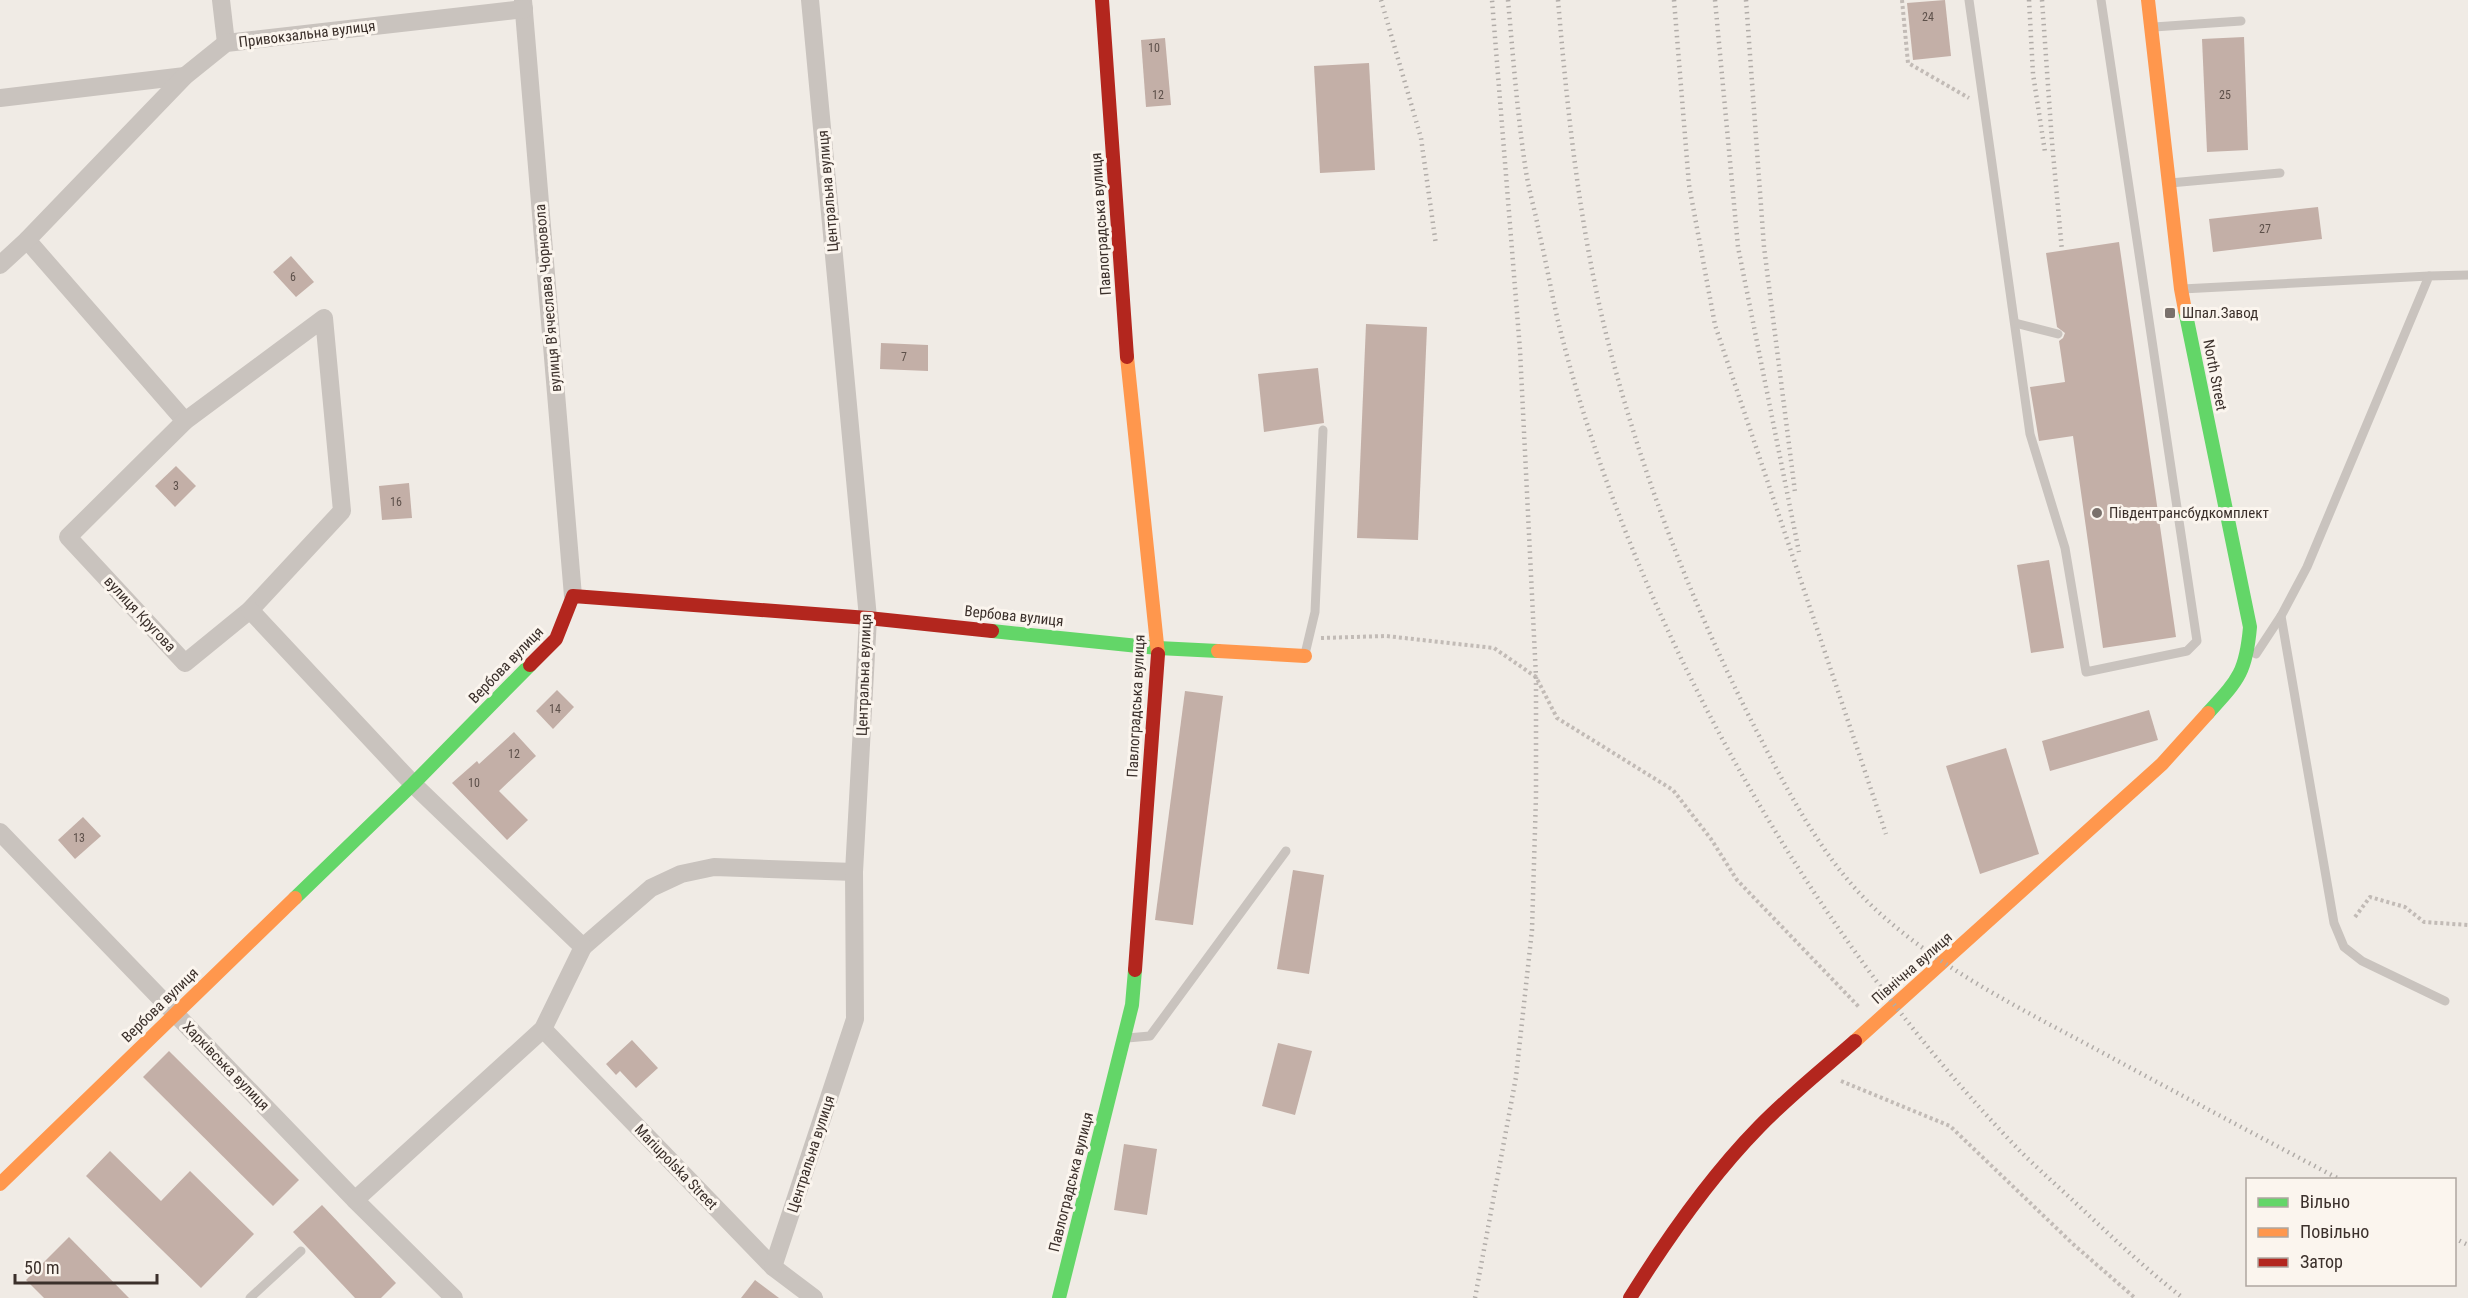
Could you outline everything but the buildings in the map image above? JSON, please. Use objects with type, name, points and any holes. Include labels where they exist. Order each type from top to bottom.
[{"type":"street","points":[[221,0],[226,43]]},
{"type":"street","name":"Центральна вулиця","points":[[773,1268],[855,1019],[854,872],[868,618],[810,0]]},
{"type":"street","name":"Павлоградська вулиця","points":[[1059,1298],[1132,1005],[1158,648],[1127,361],[1102,0]]},
{"type":"street","name":"North Street","points":[[2148,0],[2181,289],[2250,627],[2248,651],[2238,680]]},
{"type":"street","name":"Привокзальна вулиця","points":[[0,265],[27,240],[185,76],[226,43],[524,4]]},
{"type":"street","name":"вулиця В'ячеслава Чорновола","points":[[524,4],[573,596]]},
{"type":"street","points":[[0,98],[185,76]]},
{"type":"street","points":[[27,240],[185,421]]},
{"type":"street","name":"вулиця Кругова","points":[[324,318],[342,511],[250,610],[184,663],[68,537],[185,421],[324,318]]},
{"type":"street","name":"Вербова вулиця","points":[[0,1184],[413,784],[556,639],[573,596],[868,618],[1158,648],[1305,656]]},
{"type":"street","points":[[250,610],[413,784],[583,947]]},
{"type":"street","name":"Північна вулиця","points":[[1630,1298],[1669,1233],[1728,1159],[1761,1125],[2162,764],[2238,680]]},
{"type":"street","name":"Харківська вулиця","points":[[0,832],[355,1200],[454,1298]]},
{"type":"street","points":[[355,1200],[543,1029],[583,947],[651,888],[681,874],[714,867],[854,872]]},
{"type":"street","name":"Mariupolska Street","points":[[543,1029],[773,1268],[814,1298]]},
{"type":"lane","points":[[1969,0],[2030,434],[2065,548],[2086,672],[2187,651],[2197,641],[2101,0]]},
{"type":"lane","points":[[2152,27],[2241,21]]},
{"type":"lane","points":[[2168,183],[2280,173]]},
{"type":"lane","points":[[2181,289],[2468,275]]},
{"type":"lane","points":[[2238,680],[2282,616],[2307,567],[2428,276]]},
{"type":"lane","points":[[2015,323],[2058,334]]},
{"type":"lane","points":[[1305,656],[1315,612],[1323,430]]},
{"type":"lane","points":[[2282,616],[2334,923],[2344,947],[2362,961],[2445,1001]]},
{"type":"lane","points":[[1124,1038],[1150,1036],[1286,851]]},
{"type":"lane","points":[[250,1298],[301,1251]]},
{"type":"path","points":[[1902,0],[1908,63],[1984,107]]},
{"type":"path","points":[[1309,639],[1386,636],[1494,648],[1503,654],[1536,677],[1557,718],[1673,790],[1711,839],[1737,880],[1874,1023]]},
{"type":"path","points":[[2355,917],[2370,897],[2405,907],[2424,922],[2468,925]]},
{"type":"path","points":[[1818,1073],[1853,1084],[1950,1126],[2073,1244],[2134,1298]]},
{"type":"railway","points":[[1381,0],[1421,138],[1436,245]]},
{"type":"railway","points":[[1475,1298],[1516,1077],[1532,930],[1536,796],[1536,677],[1520,350],[1492,0]]},
{"type":"railway","points":[[1508,0],[1528,182],[1558,321],[1590,433],[1631,545],[1680,656],[1736,765],[1799,870],[1868,970],[1942,1064],[2020,1151],[2131,1254],[2183,1298]]},
{"type":"railway","points":[[1558,0],[1570,119],[1586,238],[1602,317],[1630,422],[1685,576],[1729,676],[1780,776],[1826,852],[1864,898],[1885,918],[1959,973],[2012,1004],[2337,1178]]},
{"type":"railway","points":[[1674,0],[1689,185],[1715,325],[1886,834]]},
{"type":"railway","points":[[1715,0],[1738,247],[1799,552]]},
{"type":"railway","points":[[1746,0],[1764,247],[1795,492]]},
{"type":"railway","points":[[2029,0],[2033,74],[2045,152]]},
{"type":"railway","points":[[2042,0],[2062,251]]},
{"type":"railway","points":[[2456,1239],[2468,1245]]},
{"type":"traffic: fast","points":[[2185,310],[2250,627],[2246,655],[2239,675],[2208,713]]},
{"type":"traffic: fast","points":[[992,631],[1158,648],[1218,651]]},
{"type":"traffic: fast","points":[[295,898],[413,784],[530,665]]},
{"type":"traffic: fast","points":[[1059,1298],[1132,1005],[1135,970]]},
{"type":"traffic: slow","points":[[2148,0],[2185,310]]},
{"type":"traffic: slow","points":[[1127,357],[1158,654]]},
{"type":"traffic: slow","points":[[1218,651],[1305,656]]},
{"type":"traffic: slow","points":[[1855,1041],[2162,764],[2208,713]]},
{"type":"traffic: slow","points":[[0,1184],[295,898]]},
{"type":"traffic: jam","points":[[1102,0],[1127,357]]},
{"type":"traffic: jam","points":[[530,665],[556,639],[573,596],[868,618],[992,631]]},
{"type":"traffic: jam","points":[[1135,970],[1158,654]]},
{"type":"traffic: jam","points":[[1630,1298],[1690,1209],[1741,1146],[1782,1104],[1855,1041]]},
{"type":"place","name":"Шпал.Завод","points":[[2170,313]]},
{"type":"place","name":"Південтрансбудкомплект","points":[[2097,513]]}]
